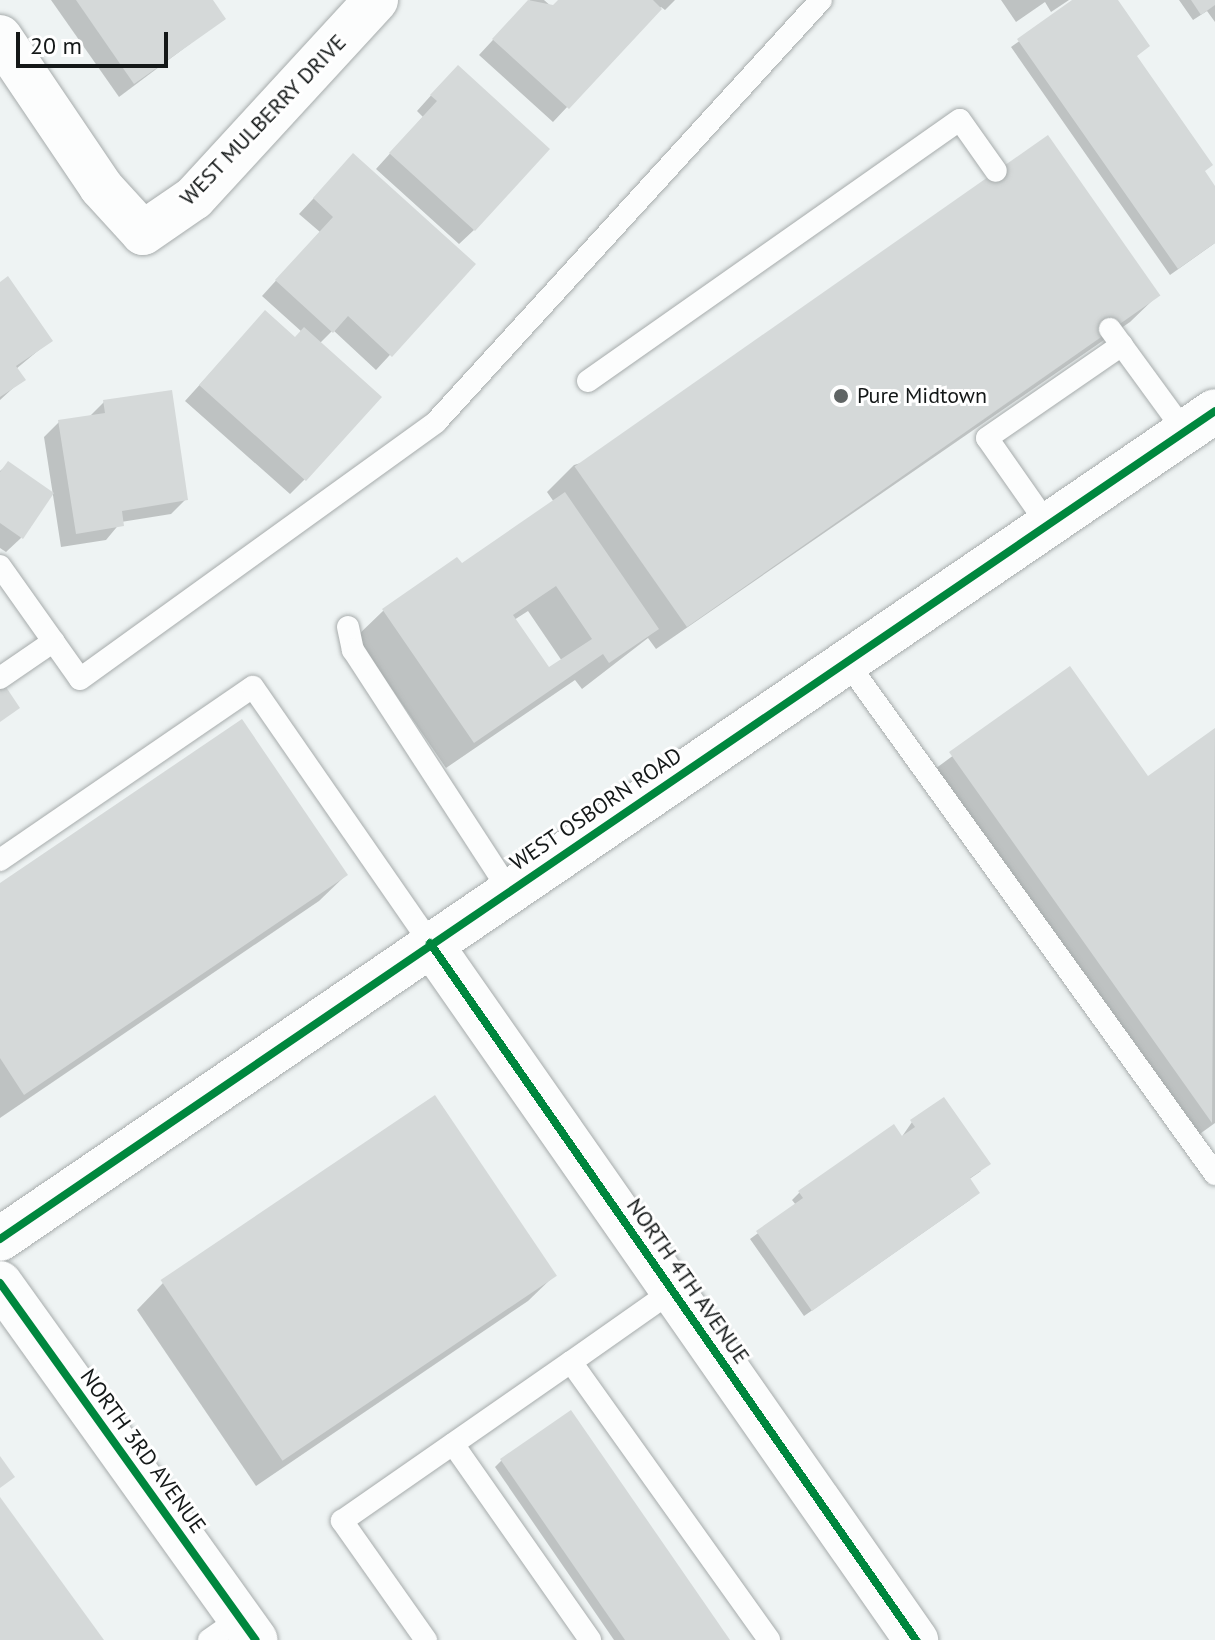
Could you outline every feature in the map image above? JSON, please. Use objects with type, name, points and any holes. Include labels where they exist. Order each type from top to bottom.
[{"type":"street","name":"WEST MULBERRY DRIVE","points":[[0,37],[101,187],[143,233],[194,198],[376,0]]},
{"type":"street","name":"WEST OSBORN ROAD","points":[[0,1239],[430,943],[1200,422]]},
{"type":"street","name":"NORTH 4TH AVENUE","points":[[430,943],[916,1640]]},
{"type":"street","name":"NORTH 3RD AVENUE","points":[[0,1283],[235,1633]]},
{"type":"lane","points":[[0,566],[80,679],[436,422],[821,0]]},
{"type":"lane","points":[[588,381],[960,120],[996,171]]},
{"type":"lane","points":[[1048,525],[987,438],[1116,337],[1200,422]]},
{"type":"lane","points":[[348,627],[353,650],[509,890]]},
{"type":"lane","points":[[0,678],[54,641]]},
{"type":"lane","points":[[846,661],[1215,1174]]},
{"type":"lane","points":[[0,860],[253,687],[430,943]]},
{"type":"lane","points":[[426,1640],[342,1521],[672,1291]]},
{"type":"lane","points":[[571,1362],[769,1640]]},
{"type":"lane","points":[[453,1444],[590,1640]]},
{"type":"building","points":[[76,0],[213,0],[226,19],[134,84]]},
{"type":"building","points":[[528,0],[553,5],[558,0],[653,0],[662,9],[569,109],[492,39]]},
{"type":"building","points":[[1072,0],[1118,0],[1150,46],[1137,56],[1213,165],[1205,171],[1215,186],[1215,243],[1178,269],[1017,39]]},
{"type":"building","points":[[1191,0],[1215,0],[1215,5],[1201,15]]},
{"type":"building","points":[[458,65],[550,149],[475,231],[389,153],[437,101],[430,95]]},
{"type":"building","name":"Pure Midtown","points":[[1048,135],[1160,296],[687,627],[575,467]]},
{"type":"building","points":[[353,153],[476,264],[392,357],[348,316],[333,333],[275,280],[333,217],[313,198]]},
{"type":"building","points":[[8,276],[53,341],[16,366],[26,380],[0,397],[0,282]]},
{"type":"building","points":[[265,310],[295,337],[304,327],[382,397],[306,481],[199,385]]},
{"type":"building","points":[[172,390],[188,500],[122,511],[124,526],[76,534],[58,420],[105,413],[103,400]]},
{"type":"building","points":[[8,461],[54,493],[23,539],[0,523],[0,472]]},
{"type":"building","points":[[565,492],[659,629],[609,663],[603,654],[474,743],[382,609],[457,557],[462,563]],"holes":[[[556,586],[592,639],[549,667],[513,615]]]},
{"type":"building","points":[[1070,666],[1148,776],[1215,728],[1212,1123],[949,752]]},
{"type":"building","points":[[0,678],[20,708],[0,722]]},
{"type":"building","points":[[242,719],[348,875],[24,1095],[0,1058],[0,883]]},
{"type":"building","points":[[435,1095],[557,1276],[282,1461],[161,1280]]},
{"type":"building","points":[[944,1097],[991,1164],[970,1178],[980,1193],[812,1311],[756,1231],[803,1198],[798,1191],[894,1124],[902,1136],[915,1127],[910,1120]]},
{"type":"building","points":[[571,1410],[730,1640],[625,1640],[500,1459]]},
{"type":"building","points":[[0,1456],[15,1477],[0,1488]]},
{"type":"building","points":[[0,1497],[104,1640],[0,1640]]},
{"type":"cycle path","points":[[0,1239],[1215,411]]},
{"type":"cycle path","points":[[430,943],[916,1640]]},
{"type":"cycle path","points":[[0,1283],[256,1640]]},
{"type":"place","name":"Pure Midtown","points":[[841,396]]}]
